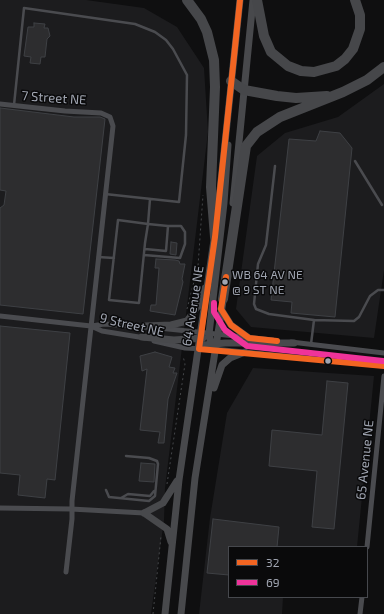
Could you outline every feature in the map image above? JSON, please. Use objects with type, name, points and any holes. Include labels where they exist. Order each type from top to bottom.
[{"type":"highway","points":[[187,0],[201,19],[207,32],[214,60],[215,87],[211,187],[215,237]]},
{"type":"highway","points":[[257,0],[264,36],[271,52],[288,66],[301,71],[314,72],[336,66],[345,59],[353,49],[360,29],[360,15],[355,0]]},
{"type":"highway","points":[[224,299],[246,146],[257,132],[280,117],[312,106],[355,86],[384,67]]},
{"type":"highway","points":[[231,81],[244,90],[296,98],[333,96]]},
{"type":"street","name":"64 Avenue NE","points":[[165,614],[179,480],[215,237],[240,0]]},
{"type":"street","name":"64 Avenue NE","points":[[181,614],[195,478],[200,454],[212,342],[218,335],[224,299],[253,0]]},
{"type":"street","name":"7 Street NE","points":[[0,104],[106,114],[112,120],[113,126],[105,194]]},
{"type":"street","points":[[212,342],[229,157],[227,122]]},
{"type":"street","points":[[66,572],[72,519],[71,509],[105,194]]},
{"type":"street","points":[[145,326],[171,325],[187,321],[198,306],[210,275]]},
{"type":"street","points":[[222,309],[231,325],[249,338]]},
{"type":"street","name":"9 Street NE","points":[[0,316],[91,326],[104,324],[145,326],[201,336]]},
{"type":"street","name":"9 Street NE","points":[[91,326],[102,331],[142,337],[178,347],[199,350]]},
{"type":"street","points":[[218,335],[384,353]]},
{"type":"street","points":[[142,337],[174,340],[201,336],[212,342],[245,352],[384,366]]},
{"type":"street","points":[[199,350],[204,345],[212,342],[294,343]]},
{"type":"street","points":[[200,454],[206,440],[218,372],[226,360],[245,352]]},
{"type":"street","name":"65 Avenue NE","points":[[367,546],[382,411],[384,376]]},
{"type":"street","points":[[0,508],[71,509],[144,513],[164,503],[179,480]]},
{"type":"street","points":[[144,513],[167,529],[172,546]]},
{"type":"street","points":[[360,614],[362,598]]},
{"type":"lane","points":[[14,106],[24,8],[135,24],[155,32],[173,48],[187,75],[186,135],[179,202],[105,194]]},
{"type":"lane","points":[[355,161],[383,205]]},
{"type":"lane","points":[[275,166],[266,245],[258,264],[254,304],[256,309],[269,314],[314,320],[354,321],[359,317],[370,296],[378,290],[384,290]]},
{"type":"lane","points":[[144,255],[180,258],[185,244],[186,232],[181,226],[168,226],[148,224],[118,220],[109,300],[139,303],[144,255],[148,224],[150,199]]},
{"type":"lane","points":[[145,249],[166,251],[168,226]]},
{"type":"lane","points":[[98,256],[114,258]]},
{"type":"lane","points":[[310,344],[314,320]]},
{"type":"lane","points":[[106,490],[109,497],[148,501],[155,496],[157,461],[149,458],[126,456]]},
{"type":"path","points":[[185,313],[192,295],[198,266],[203,193]]},
{"type":"path","points":[[166,488],[185,364],[183,356]]},
{"type":"path","points":[[153,614],[162,532]]},
{"type":"shaded area","points":[[0,0],[86,0],[144,8],[177,27],[204,68],[208,132],[165,488],[164,520],[151,614],[0,614]]},
{"type":"shaded area","points":[[384,84],[384,270],[374,338],[251,327],[236,309],[257,156],[285,133],[338,117]]},
{"type":"shaded area","points":[[253,368],[374,376],[357,546],[228,546],[228,598],[283,598],[282,614],[199,614],[210,518],[227,413]]},
{"type":"building","points":[[34,23],[45,24],[44,28],[48,28],[50,36],[47,39],[45,57],[41,57],[40,64],[30,63],[31,57],[24,56],[28,27],[34,27]]},
{"type":"building","points":[[0,108],[74,117],[100,117],[105,119],[83,314],[0,305],[0,208],[4,205],[6,191],[0,190]]},
{"type":"building","points":[[320,131],[340,133],[352,148],[335,317],[291,313],[292,302],[271,300],[289,139],[316,141]]},
{"type":"building","points":[[171,242],[177,243],[176,255],[170,254]]},
{"type":"building","points":[[156,259],[175,260],[179,261],[180,264],[185,264],[182,279],[183,282],[175,315],[150,311],[151,305],[156,305],[159,268],[155,268]]},
{"type":"building","points":[[0,326],[70,333],[55,480],[47,479],[45,498],[18,495],[20,475],[0,473]]},
{"type":"building","points":[[155,352],[172,357],[169,367],[175,368],[173,373],[177,373],[168,399],[164,443],[158,443],[160,432],[140,430],[147,369],[142,371],[140,356]]},
{"type":"building","points":[[327,381],[348,383],[334,529],[312,527],[317,471],[269,466],[272,430],[322,435]]},
{"type":"building","points":[[141,463],[155,464],[154,482],[139,481]]},
{"type":"building","points":[[213,519],[279,527],[277,546],[228,546],[228,575],[207,573]]},
{"type":"transit line","name":"32","points":[[240,0],[215,237],[199,349],[384,366]]},
{"type":"transit line","name":"32","points":[[226,277],[221,309],[231,325],[249,338],[277,341]]},
{"type":"transit line","name":"69","points":[[214,303],[214,312],[225,330],[247,346],[383,361]]},
{"type":"place","name":"WB 64 AV NE @ 9 ST NE","points":[[225,282]]}]
